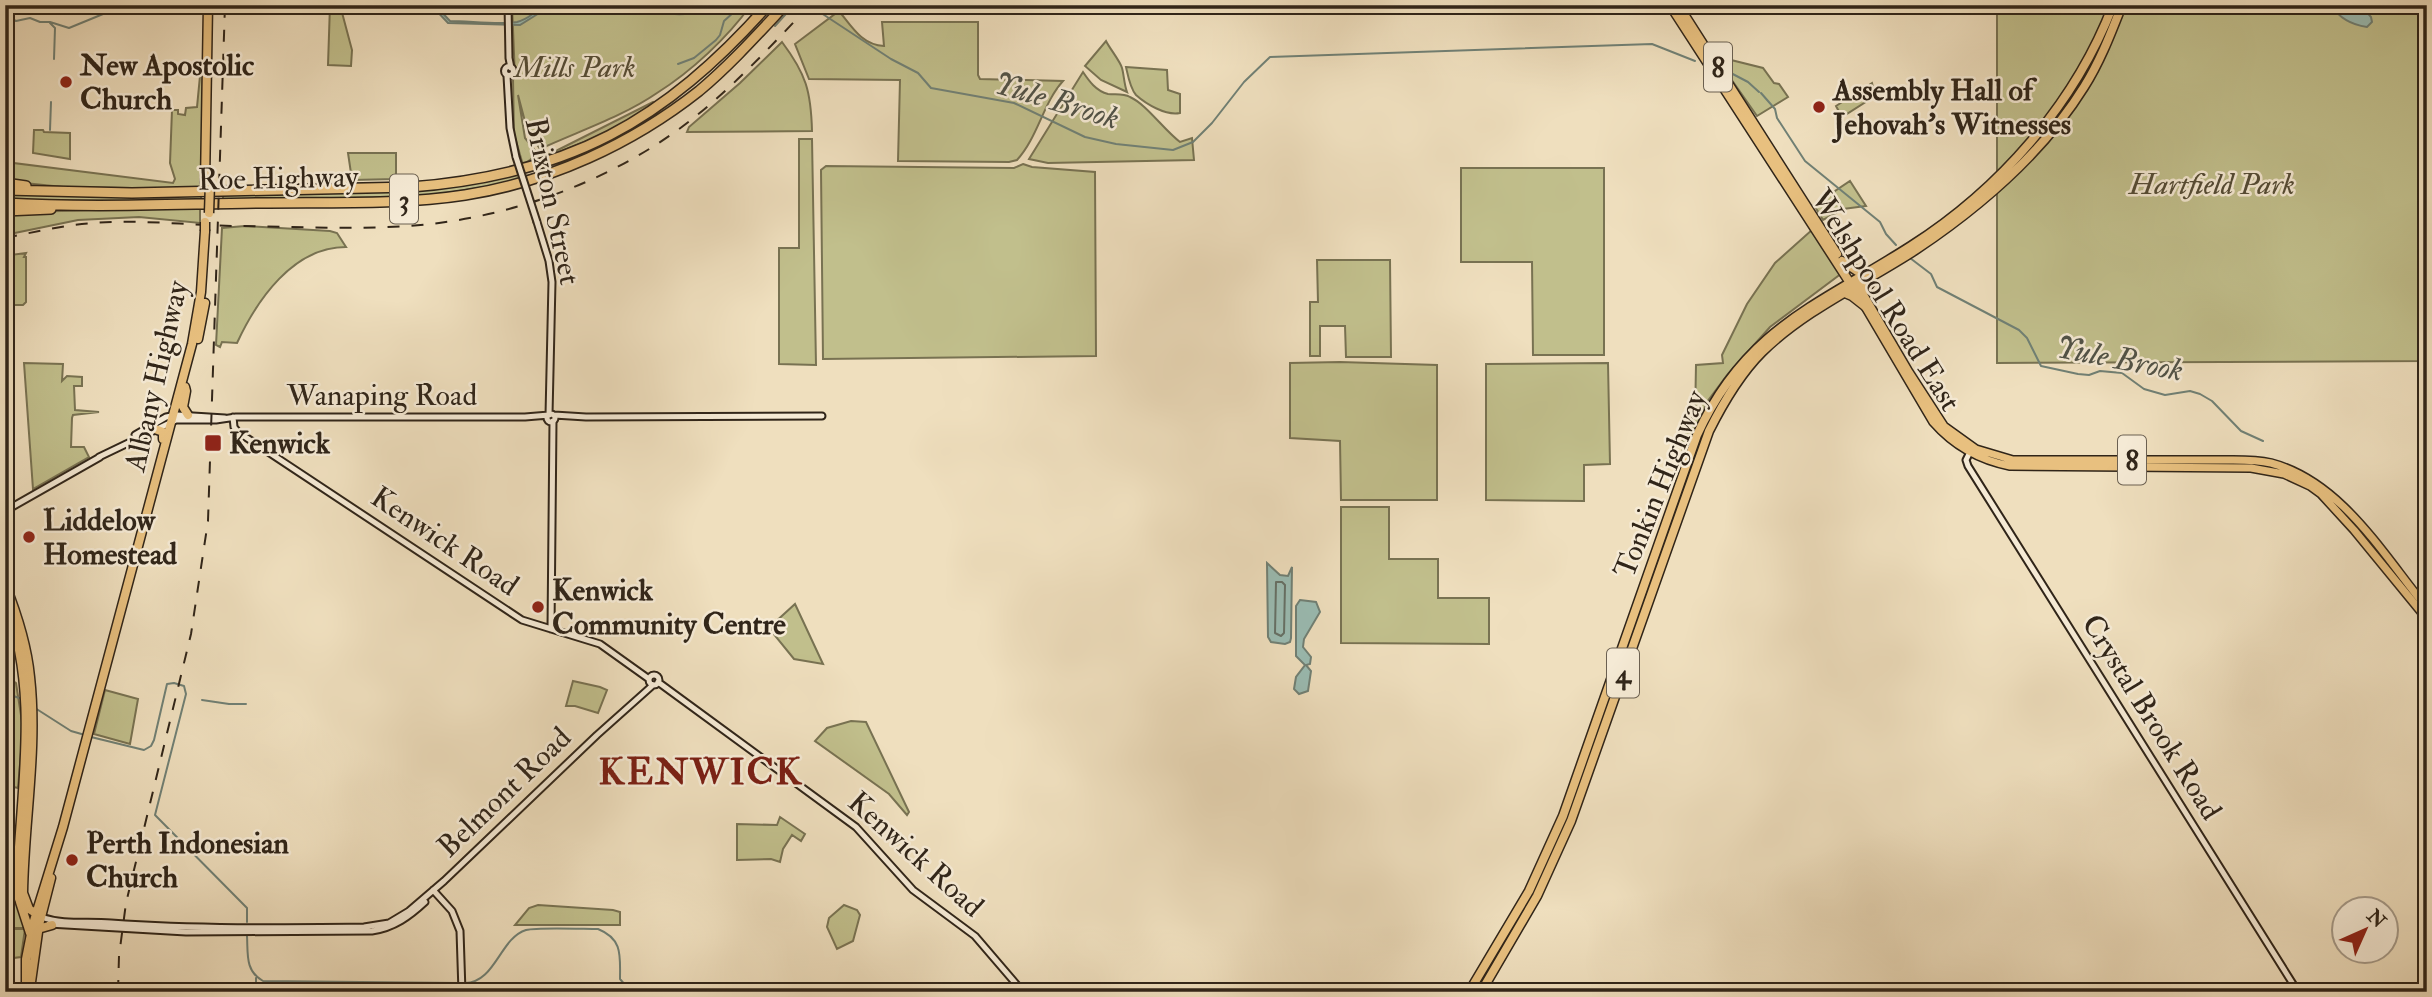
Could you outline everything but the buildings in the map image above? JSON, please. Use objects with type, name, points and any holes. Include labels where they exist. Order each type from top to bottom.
[{"type":"highway","name":"Albany Highway","points":[[29,992],[26,963],[30,936],[38,920],[38,905],[88,737],[160,463],[185,387],[205,304],[210,5]]},
{"type":"highway","name":"Roe Highway","points":[[5,190],[66,192],[411,187],[461,183],[511,173],[570,154],[650,112],[713,63],[768,5]]},
{"type":"highway","name":"Roe Highway","points":[[5,203],[126,205],[409,199],[464,195],[514,184],[580,162],[656,121],[721,71],[785,5]]},
{"type":"highway","name":"Welshpool Road East","points":[[1670,5],[1683,20],[1857,284]]},
{"type":"highway","name":"Welshpool Road East","points":[[1678,5],[1683,20],[1844,272],[1857,284]]},
{"type":"highway","name":"Tonkin Highway","points":[[1481,992],[1537,896],[1571,821],[1702,449],[1719,412],[1740,378],[1761,353],[1789,328],[1845,293],[1945,222],[2012,162],[2069,92],[2093,51],[2113,5]]},
{"type":"highway","points":[[1857,284],[1870,282],[1884,269],[1953,223],[1985,198],[2039,146],[2084,88],[2108,42],[2122,5]]},
{"type":"highway","points":[[5,183],[66,192]]},
{"type":"highway","points":[[5,212],[126,205]]},
{"type":"highway","name":"Albany Highway","points":[[29,992],[38,920],[174,418],[199,308],[207,222]]},
{"type":"highway","points":[[1831,294],[1843,278],[1844,272]]},
{"type":"highway","name":"Tonkin Highway","points":[[1469,992],[1528,891],[1563,816],[1697,435],[1710,407],[1739,365],[1764,340],[1831,294],[1857,284]]},
{"type":"highway","points":[[1845,293],[1866,307]]},
{"type":"highway","points":[[185,387],[183,407],[198,416]]},
{"type":"highway","points":[[155,429],[163,433],[160,463]]},
{"type":"highway","points":[[5,584],[24,640],[29,690],[30,727],[18,877],[30,936]]},
{"type":"highway","points":[[5,601],[29,690]]},
{"type":"highway","points":[[21,899],[30,906],[38,905]]},
{"type":"highway","points":[[21,899],[25,910],[38,920],[52,925]]},
{"type":"main road","name":"Brixton Street","points":[[508,5],[509,58],[508,68],[504,72],[509,76],[510,128],[516,157],[552,276],[549,628]]},
{"type":"main road","name":"Welshpool Road East","points":[[1857,284],[1866,307],[1933,422],[1949,438],[2010,466],[2250,468],[2284,474],[2310,486],[2340,513],[2423,607]]},
{"type":"main road","name":"Welshpool Road East","points":[[1857,284],[1934,412],[1973,451],[2013,460],[2233,460],[2274,464],[2318,485],[2343,506],[2423,607],[2427,619]]},
{"type":"main road","name":"Wanaping Road","points":[[174,418],[198,416]]},
{"type":"main road","name":"Kenwick Road","points":[[234,417],[240,430],[524,618],[602,645],[856,827],[913,890],[975,936],[1023,992]]},
{"type":"main road","name":"Wanaping Road","points":[[174,418],[822,418]]},
{"type":"main road","points":[[99,457],[174,418]]},
{"type":"main road","points":[[5,511],[150,426],[174,418]]},
{"type":"main road","name":"Crystal Brook Road","points":[[1973,451],[1968,466],[2298,992]]},
{"type":"main road","points":[[2274,464],[2295,463],[2300,475]]},
{"type":"main road","name":"Belmont Road","points":[[433,892],[653,681]]},
{"type":"main road","points":[[38,920],[159,927],[371,927],[398,918],[433,892]]},
{"type":"main road","points":[[433,892],[454,917],[461,939],[462,985]]},
{"type":"main road","points":[[52,925],[186,932],[372,931],[385,929],[406,919],[433,892]]},
{"type":"green space","points":[[330,5],[340,5],[352,50],[351,66],[328,65]]},
{"type":"green space","name":"Mills Park","points":[[512,5],[751,5],[708,53],[683,75],[644,102],[540,149],[527,129],[518,95],[525,138],[538,154],[523,165],[514,134]]},
{"type":"green space","name":"Hartfield Park","points":[[1997,5],[2427,5],[2427,361],[1997,363]]},
{"type":"green space","points":[[839,11],[864,39],[884,46],[882,22],[978,22],[980,79],[1063,81],[1050,99],[1030,141],[1017,160],[898,161],[900,80],[809,79],[795,44]]},
{"type":"green space","points":[[1106,41],[1121,65],[1127,92],[1101,80],[1085,66]]},
{"type":"green space","points":[[782,42],[797,64],[806,84],[812,131],[687,132],[689,127]]},
{"type":"green space","points":[[1715,56],[1763,68],[1788,97],[1757,116]]},
{"type":"green space","points":[[1126,67],[1167,70],[1168,90],[1180,94],[1180,113],[1163,111],[1136,95]]},
{"type":"green space","points":[[1083,72],[1100,91],[1125,95],[1136,100],[1180,142],[1192,138],[1194,160],[1048,163],[1029,159]]},
{"type":"green space","points":[[200,76],[203,76],[199,189],[63,187],[5,181],[5,162],[173,183],[175,179],[170,163],[172,110],[178,110],[178,114],[185,115],[186,108],[197,107]]},
{"type":"green space","points":[[1872,83],[1875,96],[1842,117],[1836,106]]},
{"type":"green space","points":[[653,102],[655,104],[607,133],[534,162]]},
{"type":"green space","points":[[34,130],[70,133],[70,159],[33,153]]},
{"type":"green space","points":[[799,139],[812,139],[816,365],[779,364],[779,248],[799,248]]},
{"type":"green space","points":[[348,153],[396,153],[396,179],[352,180]]},
{"type":"green space","points":[[1023,164],[1095,172],[1096,356],[823,359],[821,170],[826,166],[1014,168]]},
{"type":"green space","points":[[1461,168],[1604,168],[1604,355],[1533,355],[1532,262],[1461,262]]},
{"type":"green space","points":[[519,173],[522,181],[427,196],[223,201],[223,194],[443,188]]},
{"type":"green space","points":[[1850,181],[1866,206],[1843,209],[1823,220],[1814,205]]},
{"type":"green space","points":[[5,192],[201,194],[201,201],[5,200]]},
{"type":"green space","points":[[200,206],[200,223],[139,217],[78,220],[5,235],[5,213]]},
{"type":"green space","points":[[245,226],[330,231],[337,233],[346,247],[327,249],[293,266],[266,294],[237,343],[222,342],[220,347],[216,345],[222,228]]},
{"type":"green space","points":[[1813,229],[1842,273],[1770,327],[1728,374],[1707,402],[1683,463],[1682,418],[1695,418],[1696,365],[1723,363],[1722,355],[1747,304],[1775,263]]},
{"type":"green space","points":[[9,249],[11,255],[26,253],[26,302],[23,305],[5,305],[5,250]]},
{"type":"green space","points":[[1317,260],[1390,260],[1391,357],[1346,357],[1345,326],[1320,326],[1320,356],[1310,356],[1310,302],[1318,302]]},
{"type":"green space","points":[[24,363],[63,364],[62,381],[67,376],[82,377],[82,386],[74,386],[75,410],[99,412],[73,415],[72,418],[71,447],[84,447],[89,457],[33,489]]},
{"type":"green space","points":[[1290,363],[1437,365],[1437,500],[1341,500],[1340,441],[1290,438]]},
{"type":"green space","points":[[1608,363],[1610,464],[1584,465],[1584,501],[1486,500],[1486,364]]},
{"type":"green space","points":[[1341,507],[1389,507],[1389,559],[1438,559],[1438,598],[1489,598],[1489,644],[1341,643]]},
{"type":"green space","points":[[795,604],[823,664],[794,659],[772,632],[772,625]]},
{"type":"green space","points":[[5,675],[16,683],[23,728],[18,788],[5,785]]},
{"type":"green space","points":[[573,681],[607,690],[598,713],[566,706]]},
{"type":"green space","points":[[105,690],[138,699],[130,744],[94,734]]},
{"type":"green space","points":[[851,721],[866,722],[909,812],[907,815],[889,794],[815,741],[827,728]]},
{"type":"green space","points":[[780,817],[805,834],[801,841],[792,835],[783,849],[780,862],[771,859],[737,860],[737,824],[777,825]]},
{"type":"green space","points":[[9,889],[14,889],[25,928],[5,928],[10,926],[5,914]]},
{"type":"green space","points":[[538,905],[613,910],[620,912],[620,925],[515,925],[529,908]]},
{"type":"green space","points":[[844,905],[857,910],[860,915],[853,941],[837,949],[827,927],[829,918]]},
{"type":"green space","points":[[5,929],[25,929],[21,957],[5,959]]},
{"type":"water","points":[[431,5],[435,5],[450,21],[502,23],[517,22],[552,5],[520,25],[448,23]]},
{"type":"water","points":[[2331,5],[2343,5],[2351,11],[2351,5],[2361,5],[2372,22],[2367,27],[2352,23],[2338,14]]},
{"type":"water","points":[[1267,563],[1280,575],[1288,576],[1292,567],[1291,638],[1290,642],[1285,644],[1271,642],[1268,637]]},
{"type":"water","points":[[1300,600],[1316,602],[1320,612],[1304,639],[1303,647],[1311,657],[1310,664],[1306,665],[1311,671],[1308,691],[1299,694],[1294,689],[1296,677],[1305,665],[1296,656],[1296,606]]},
{"type":"waterway","name":"Yule Brook","points":[[11,5],[9,10],[12,19],[16,21],[30,18],[69,28],[125,5]]},
{"type":"waterway","name":"Yule Brook","points":[[653,5],[670,13],[680,14],[711,5]]},
{"type":"waterway","name":"Yule Brook","points":[[735,5],[747,11]]},
{"type":"waterway","name":"Yule Brook","points":[[775,26],[794,5]]},
{"type":"waterway","name":"Yule Brook","points":[[809,5],[891,59],[918,73],[931,88],[1014,103],[1085,137],[1116,144],[1173,150],[1193,142],[1212,123],[1244,82],[1270,57],[1652,44],[1695,61]]},
{"type":"waterway","points":[[678,64],[694,58],[716,40],[724,21],[734,12]]},
{"type":"waterway","points":[[50,23],[55,28],[54,59]]},
{"type":"waterway","name":"Yule Brook","points":[[1727,71],[1748,82],[1759,92]]},
{"type":"waterway","name":"Yule Brook","points":[[1761,93],[1775,109],[1777,118],[1805,161],[1880,222],[1896,245]]},
{"type":"waterway","points":[[50,130],[51,102]]},
{"type":"waterway","name":"Yule Brook","points":[[1910,258],[1931,274],[1937,287],[2019,330],[2027,338],[2041,366],[2089,375],[2100,371],[2122,373],[2144,389],[2165,395],[2190,391],[2200,394],[2212,401],[2241,431],[2263,441]]},
{"type":"waterway","points":[[2422,527],[2427,531]]},
{"type":"waterway","points":[[91,737],[144,750],[151,746],[154,740],[167,684],[184,686],[186,694],[155,815],[247,908],[247,922]]},
{"type":"waterway","points":[[5,693],[22,699]]},
{"type":"waterway","points":[[202,700],[246,704]]},
{"type":"waterway","points":[[35,708],[71,731],[85,735]]},
{"type":"waterway","points":[[465,983],[484,976],[510,942],[526,930],[598,929],[616,943],[620,956],[620,979],[631,992]]},
{"type":"waterway","points":[[247,936],[250,967],[263,981],[459,983]]},
{"type":"waterway","points":[[256,978],[256,992]]},
{"type":"railway","points":[[118,992],[119,956],[126,903],[191,634],[208,521],[225,5]]},
{"type":"railway","points":[[5,238],[72,225],[112,222],[316,228],[390,227],[439,223],[507,209],[575,187],[638,156],[668,137],[726,90],[810,5]]},
{"type":"place","name":"New Apostolic Church","points":[[66,82]]},
{"type":"place","name":"Assembly Hall of Jehovah's Witnesses","points":[[1819,107]]},
{"type":"place","name":"Kenwick","points":[[213,443]]},
{"type":"place","name":"Liddelow Homestead","points":[[29,537]]},
{"type":"place","name":"Kenwick Community Centre","points":[[538,607]]},
{"type":"place","name":"Perth Indonesian Church","points":[[72,860]]},
{"type":"district","name":"KENWICK","points":[[701,771]]}]
